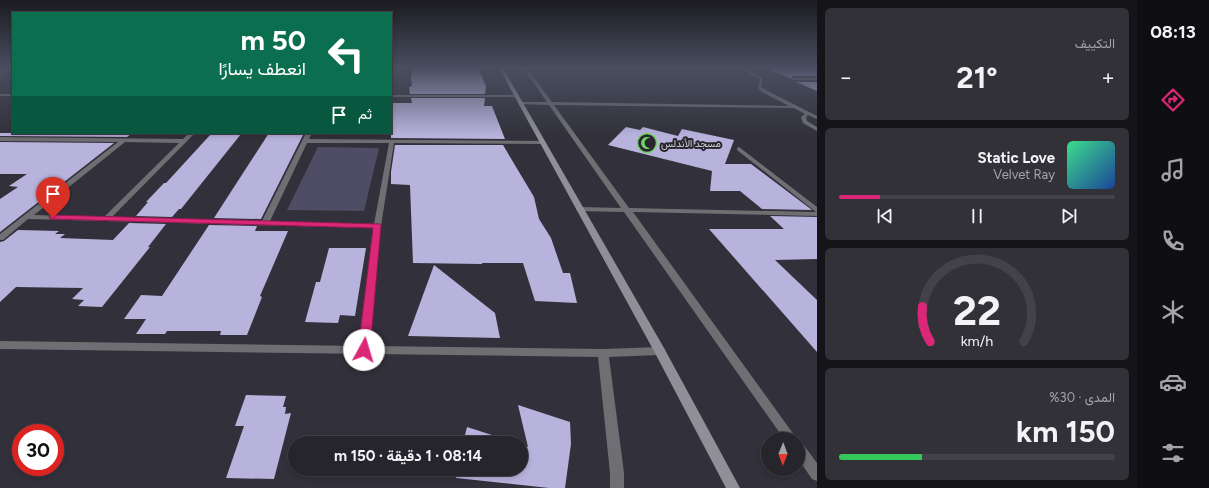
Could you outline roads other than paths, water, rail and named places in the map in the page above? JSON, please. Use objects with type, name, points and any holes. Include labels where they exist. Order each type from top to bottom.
[{"type":"main road","points":[[513,91],[660,351],[733,488]]},
{"type":"street","points":[[541,91],[786,432]]},
{"type":"street","points":[[764,91],[817,118]]},
{"type":"street","points":[[0,95],[12,95]]},
{"type":"street","points":[[392,96],[518,99],[550,103],[794,107]]},
{"type":"street","points":[[808,114],[803,117],[805,122],[817,129]]},
{"type":"street","points":[[46,140],[55,134]]},
{"type":"street","points":[[107,218],[191,134]]},
{"type":"street","points":[[265,223],[309,134]]},
{"type":"street","points":[[1,140],[183,141]]},
{"type":"street","points":[[0,238],[123,141]]},
{"type":"street","points":[[306,141],[542,142]]},
{"type":"street","points":[[364,350],[377,226],[392,141]]},
{"type":"street","points":[[739,149],[817,210]]},
{"type":"street","points":[[580,209],[817,214]]},
{"type":"street","points":[[26,217],[377,226]]},
{"type":"street","points":[[0,345],[603,353],[660,351]]},
{"type":"street","points":[[603,353],[617,473],[617,488]]},
{"type":"street","points":[[805,458],[817,474]]},
{"type":"place","name":"مسجد الأندلس","points":[[647,143]]}]
